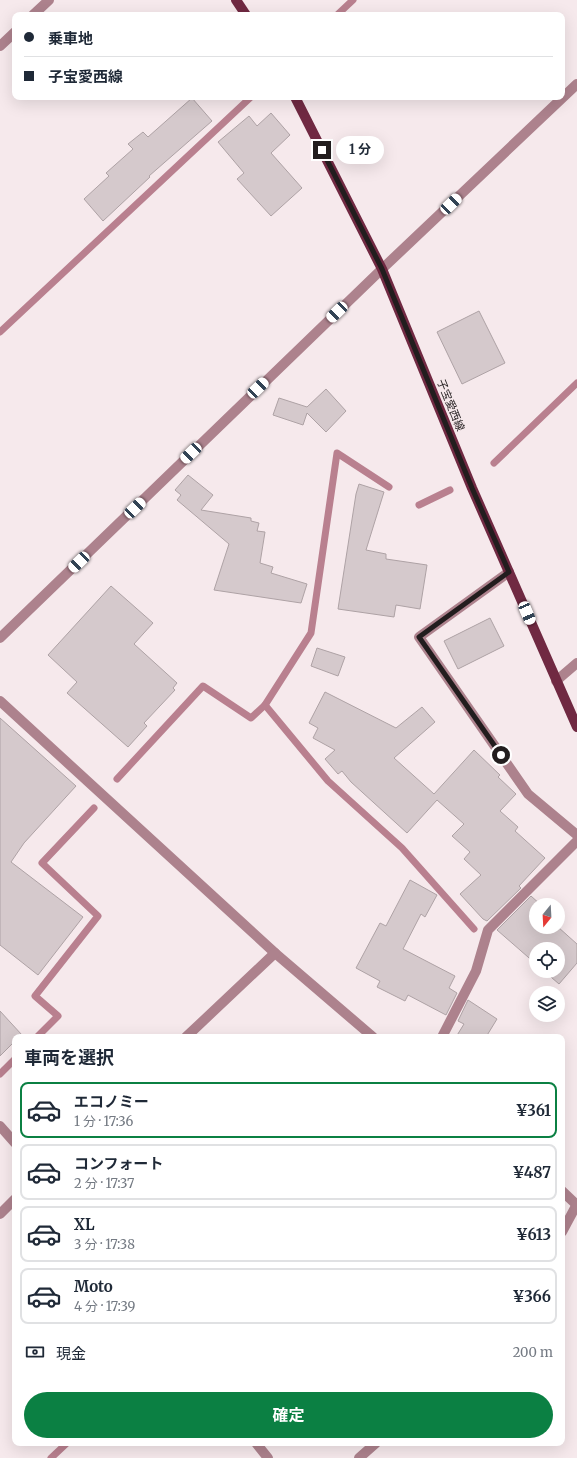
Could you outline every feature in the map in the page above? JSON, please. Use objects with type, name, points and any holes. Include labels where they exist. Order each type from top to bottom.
[{"type":"main road","points":[[236,0],[244,12]]},
{"type":"main road","name":"子宝愛西線","points":[[297,100],[382,269],[472,488],[577,727]]},
{"type":"street","points":[[36,12],[49,0]]},
{"type":"street","points":[[0,46],[12,35]]},
{"type":"street","points":[[565,95],[577,84]]},
{"type":"street","points":[[0,638],[382,269],[560,100]]},
{"type":"street","points":[[509,572],[419,637],[528,794],[577,835]]},
{"type":"street","points":[[556,681],[577,663]]},
{"type":"street","points":[[0,701],[275,953],[370,1034]]},
{"type":"street","points":[[444,1034],[476,971],[488,930],[577,841]]},
{"type":"street","points":[[189,1034],[275,953]]},
{"type":"street","points":[[0,1126],[12,1140]]},
{"type":"street","points":[[565,1194],[577,1204],[565,1226]]},
{"type":"street","points":[[0,1214],[12,1202]]},
{"type":"street","points":[[258,1446],[268,1458]]},
{"type":"street","points":[[360,1458],[373,1446]]},
{"type":"building","points":[[190,100],[194,100],[212,121],[149,176],[150,177],[103,221],[84,199],[109,176],[106,173],[133,149],[128,144],[143,132],[148,137]]},
{"type":"building","points":[[271,113],[290,135],[271,153],[302,188],[271,216],[237,179],[244,173],[218,142],[249,116],[257,126]]},
{"type":"building","points":[[479,311],[505,363],[462,384],[437,332]]},
{"type":"building","points":[[326,389],[346,411],[326,432],[307,413],[303,425],[273,415],[279,398],[307,407]]},
{"type":"building","points":[[188,475],[213,495],[201,510],[251,518],[251,521],[259,523],[257,531],[265,532],[260,563],[273,567],[271,573],[307,584],[301,603],[214,590],[229,544],[177,500],[181,495],[175,490]]},
{"type":"building","points":[[359,484],[384,492],[366,550],[386,554],[386,559],[427,565],[420,609],[396,605],[394,617],[338,609],[356,494]]},
{"type":"building","points":[[111,586],[153,623],[134,644],[177,683],[173,688],[175,690],[144,723],[147,726],[128,747],[67,693],[77,682],[48,655]]},
{"type":"building","points":[[490,618],[504,646],[458,669],[444,641]]},
{"type":"building","points":[[317,648],[345,657],[338,676],[311,666]]},
{"type":"building","points":[[325,692],[396,728],[422,707],[435,722],[394,758],[434,794],[474,750],[500,775],[498,777],[516,794],[500,811],[518,827],[515,831],[545,858],[519,886],[521,888],[487,921],[483,919],[460,894],[481,875],[464,859],[470,852],[452,836],[464,824],[437,800],[407,833],[351,782],[342,771],[338,774],[325,759],[335,750],[313,738],[318,728],[309,723]]},
{"type":"building","points":[[0,718],[76,786],[24,843],[11,862],[83,917],[38,975],[0,945]]},
{"type":"building","points":[[410,880],[437,895],[425,917],[421,914],[403,949],[455,976],[449,988],[457,993],[446,1015],[408,995],[405,1001],[377,987],[380,981],[356,968],[380,923],[386,926]]},
{"type":"building","points":[[529,898],[529,934],[565,933],[577,944],[577,963],[565,977],[565,942],[529,942],[529,958],[497,930]]},
{"type":"building","points":[[552,978],[564,978],[559,984]]},
{"type":"building","points":[[468,1000],[497,1019],[488,1034],[458,1034],[464,1024],[458,1021]]},
{"type":"building","points":[[0,1011],[21,1034],[12,1034],[12,1044],[0,1056]]},
{"type":"waterway","points":[[340,12],[353,0]]},
{"type":"waterway","points":[[0,332],[248,100]]},
{"type":"waterway","points":[[494,463],[577,383]]},
{"type":"waterway","points":[[117,779],[203,686],[251,718],[265,705],[311,633],[337,453],[389,487]]},
{"type":"waterway","points":[[419,505],[450,490]]},
{"type":"waterway","points":[[265,705],[328,781],[402,848],[474,929]]},
{"type":"waterway","points":[[40,1034],[58,1016],[35,996],[98,916],[42,863],[94,808]]},
{"type":"waterway","points":[[0,1074],[12,1062]]},
{"type":"waterway","points":[[51,1458],[64,1446]]},
{"type":"route","points":[[322,150],[382,269],[472,488],[509,572],[419,637],[501,755]]}]
